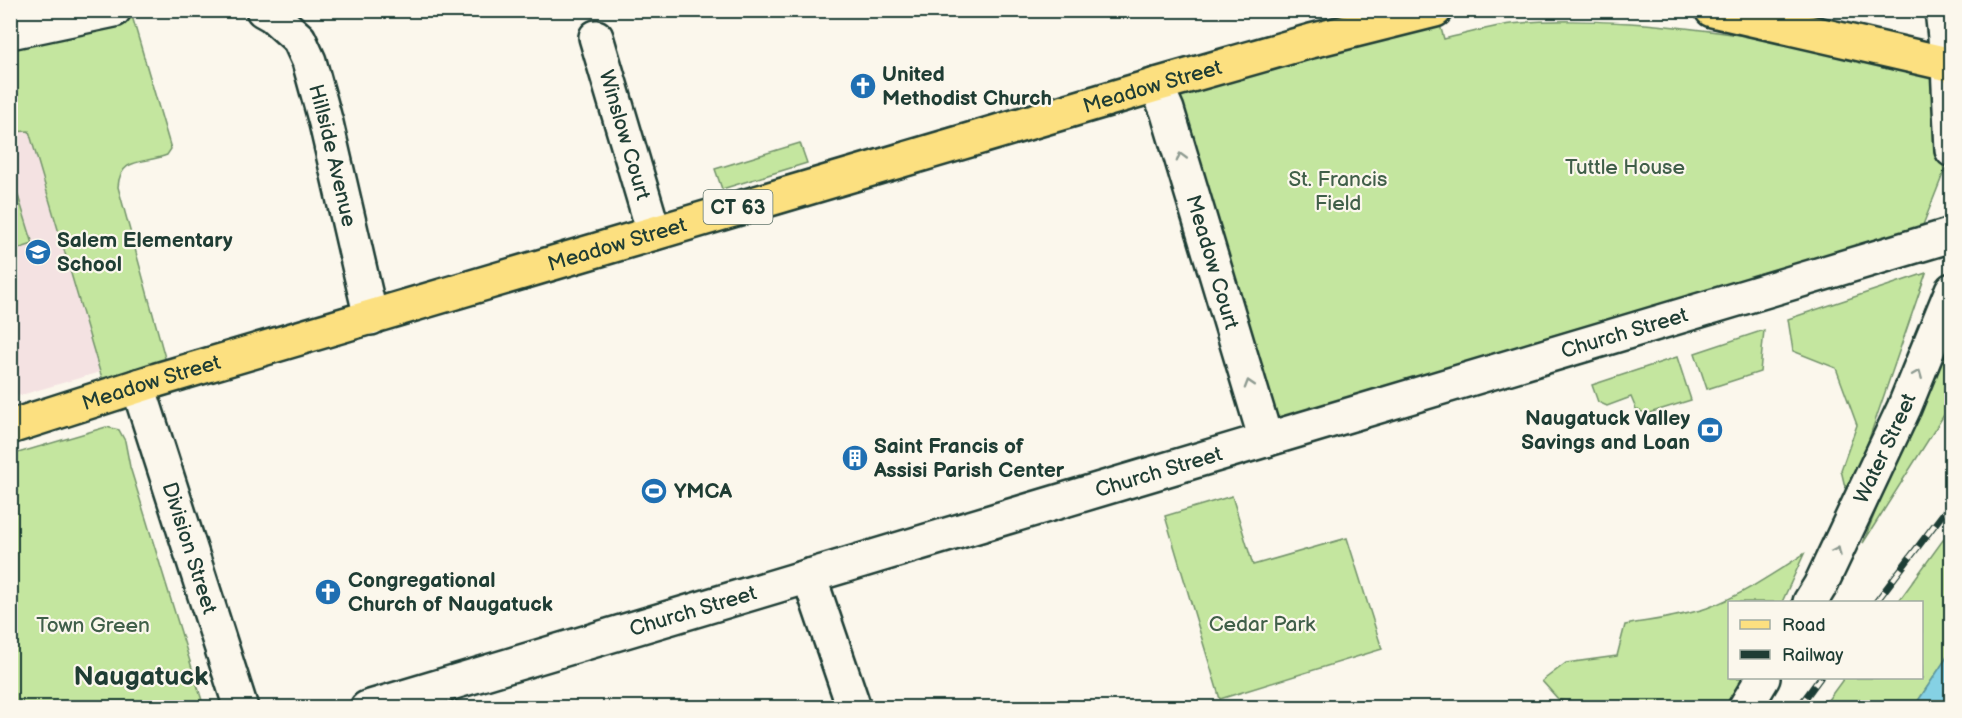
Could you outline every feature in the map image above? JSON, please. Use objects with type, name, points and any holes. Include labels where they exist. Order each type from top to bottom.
[{"type":"main road","name":"Meadow Street","points":[[10,427],[138,386],[1156,85],[1311,41],[1435,10]]},
{"type":"main road","points":[[1712,10],[1950,65]]},
{"type":"street","points":[[10,32],[114,10]]},
{"type":"street","name":"Hillside Avenue","points":[[263,10],[299,39],[309,61],[326,123],[370,318]]},
{"type":"street","points":[[1942,10],[1950,65],[1952,150]]},
{"type":"street","name":"Winslow Court","points":[[596,37],[654,233]]},
{"type":"street","name":"Meadow Court","points":[[1156,85],[1167,110],[1266,440]]},
{"type":"street","name":"Church Street","points":[[367,708],[1952,235]]},
{"type":"street","name":"Water Street","points":[[1811,601],[1904,408],[1952,290]]},
{"type":"street","name":"Division Street","points":[[138,386],[241,708]]},
{"type":"street","points":[[809,576],[854,708]]},
{"type":"street","points":[[1745,708],[1762,679]]},
{"type":"shaded area","name":"Salem Elementary School","points":[[29,130],[100,372],[11,398],[10,133]]},
{"type":"green space","points":[[1436,11],[1444,39],[1526,22],[1630,23],[1747,36],[1941,75],[1945,169],[1921,230],[1530,342],[1536,367],[1264,443],[1156,85]]},
{"type":"green space","points":[[132,16],[171,149],[167,155],[135,163],[123,170],[118,187],[170,376],[109,395],[100,372],[29,131],[11,132],[10,43]]},
{"type":"green space","points":[[800,143],[807,163],[722,189],[715,169]]},
{"type":"green space","points":[[11,173],[33,244],[10,251]]},
{"type":"green space","points":[[1926,273],[1848,500],[1841,470],[1857,425],[1836,368],[1793,351],[1788,319]]},
{"type":"green space","points":[[1951,320],[1951,404],[1863,543]]},
{"type":"green space","points":[[1764,330],[1760,372],[1707,389],[1695,353]]},
{"type":"green space","points":[[1677,357],[1691,400],[1646,414],[1636,409],[1631,397],[1607,406],[1598,402],[1592,385]]},
{"type":"green space","name":"Town Green","points":[[106,427],[119,430],[125,441],[130,467],[204,707],[11,707],[11,455]]},
{"type":"green space","name":"Cedar Park","points":[[1232,496],[1253,565],[1347,538],[1382,649],[1220,699],[1165,516]]},
{"type":"green space","points":[[1951,529],[1951,651],[1914,707],[1822,708],[1843,679],[1923,679],[1923,601],[1899,601]]},
{"type":"green space","points":[[1804,554],[1782,601],[1728,601],[1728,679],[1746,679],[1729,707],[1621,708],[1559,700],[1542,681],[1566,663],[1617,656],[1625,625],[1707,608],[1769,576]]},
{"type":"water","points":[[1951,651],[1951,707],[1914,707]]},
{"type":"railway","points":[[1877,601],[1952,502]]},
{"type":"railway","points":[[1798,708],[1819,679]]},
{"type":"place","name":"United Methodist Church","points":[[863,86]]},
{"type":"place","name":"Salem Elementary School","points":[[38,252]]},
{"type":"place","name":"Naugatuck Valley Savings and Loan","points":[[1710,430]]},
{"type":"place","name":"Saint Francis of Assisi Parish Center","points":[[855,458]]},
{"type":"place","name":"YMCA","points":[[654,491]]},
{"type":"place","name":"Congregational Church of Naugatuck","points":[[328,592]]},
{"type":"district","name":"Naugatuck","points":[[141,676]]},
{"type":"park label","name":"Tuttle House","points":[[1625,167]]},
{"type":"park label","name":"St. Francis Field","points":[[1338,191]]}]
